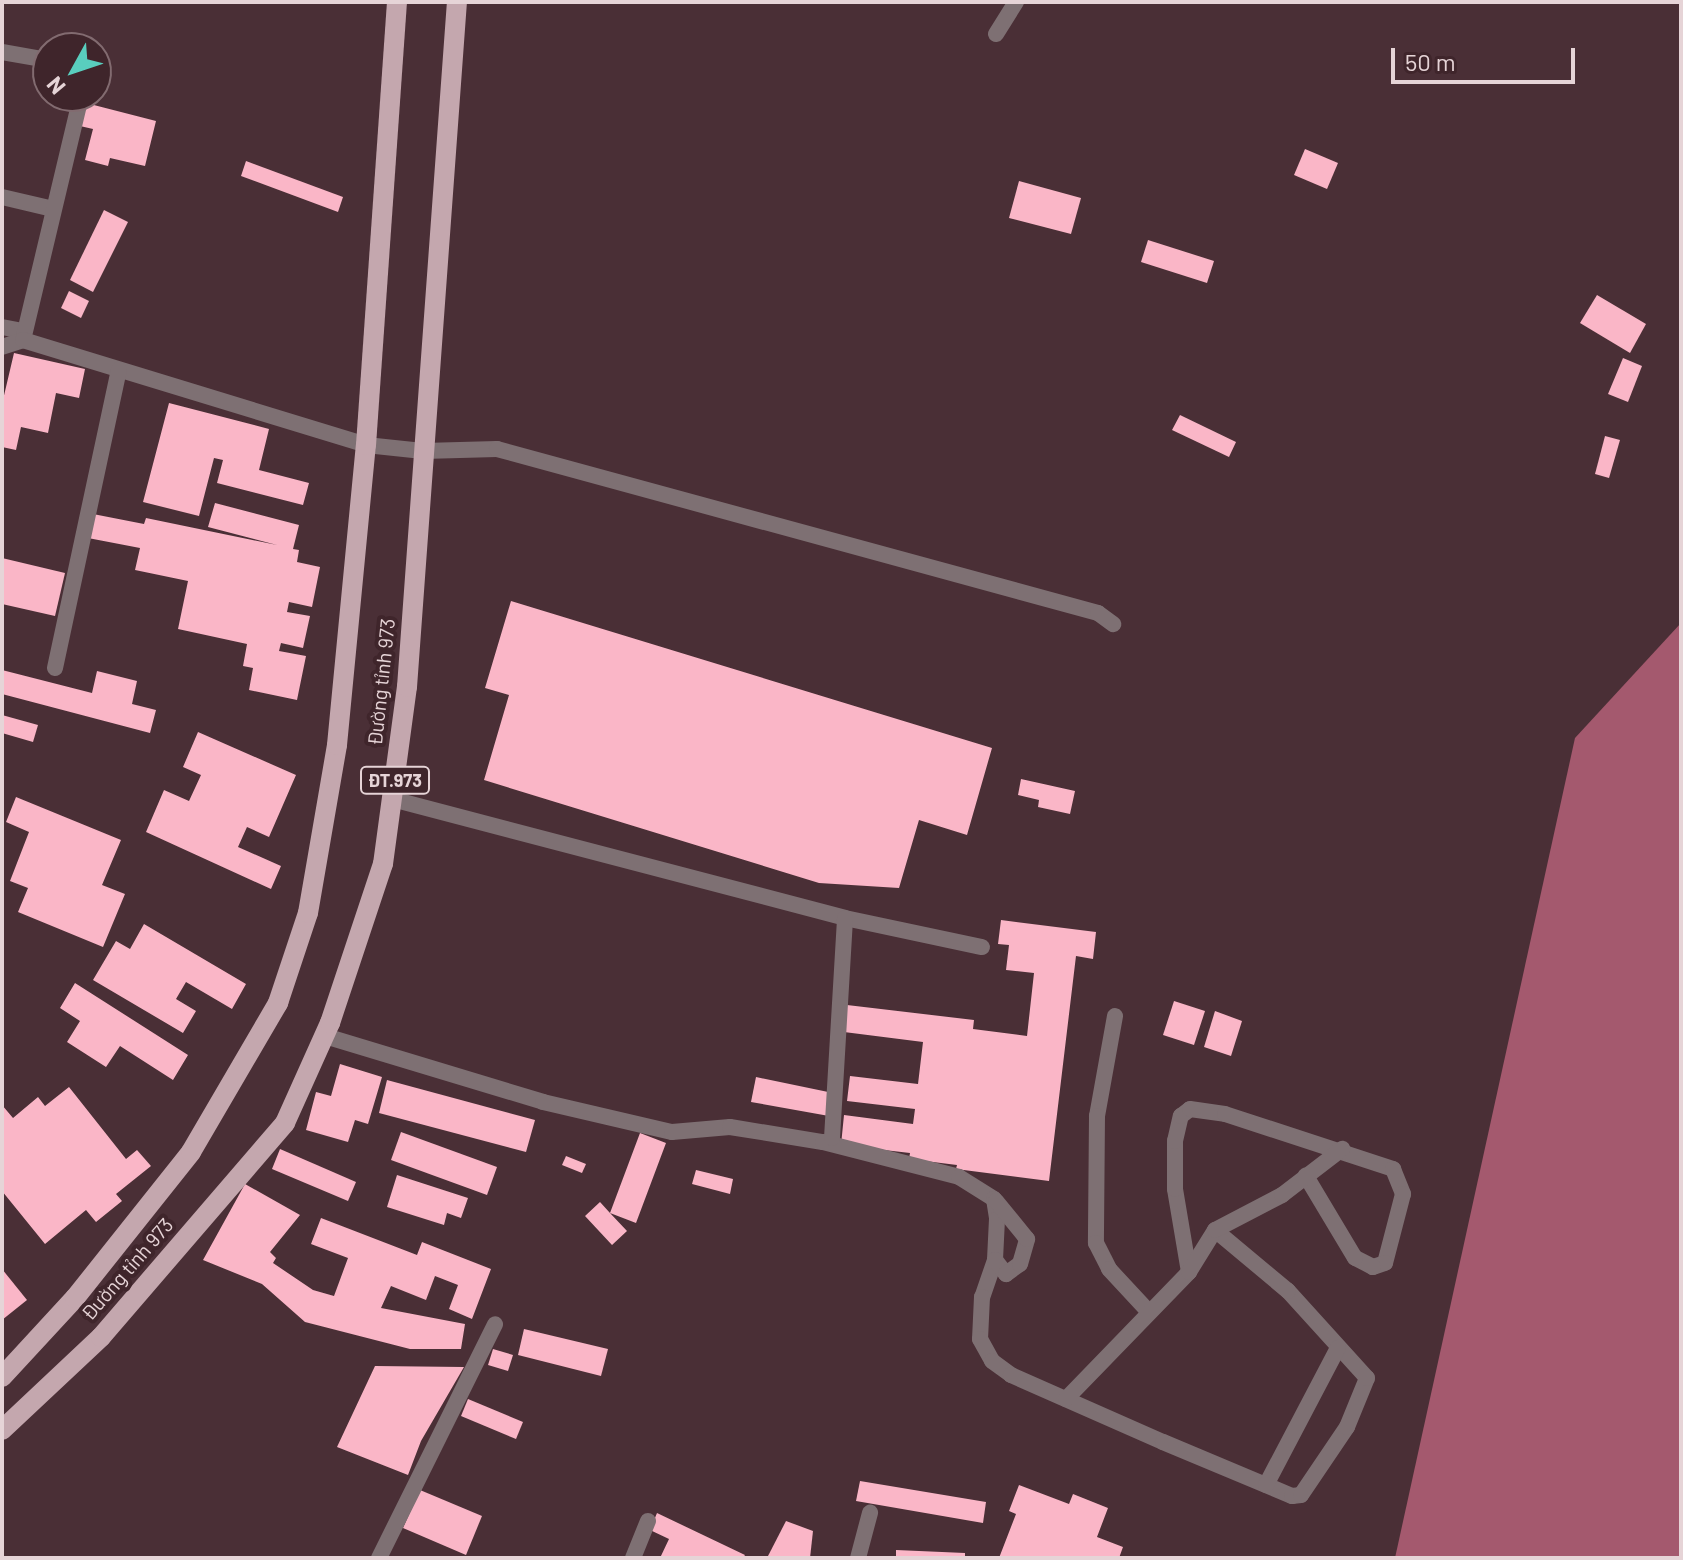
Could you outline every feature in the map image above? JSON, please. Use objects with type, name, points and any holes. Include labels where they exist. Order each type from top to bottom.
[{"type":"main road","name":"Đường tỉnh 973","points":[[2,1377],[75,1298],[191,1152],[278,1003],[308,913],[337,745],[366,445],[397,2]]},
{"type":"main road","name":"Đường tỉnh 973","points":[[2,1430],[101,1337],[285,1123],[325,1036],[383,864],[407,687],[457,2]]},
{"type":"street","points":[[996,34],[1016,2]]},
{"type":"street","points":[[2,52],[32,57]]},
{"type":"street","points":[[2,347],[23,335],[77,112]]},
{"type":"street","points":[[2,197],[53,209]]},
{"type":"street","points":[[2,327],[119,370],[366,445],[423,451],[497,449],[1098,613],[1113,624]]},
{"type":"street","points":[[55,668],[119,370]]},
{"type":"street","points":[[392,799],[845,918],[982,947]]},
{"type":"street","points":[[832,1138],[845,918]]},
{"type":"street","points":[[1115,1016],[1097,1116],[1096,1243],[1109,1269],[1149,1312]]},
{"type":"street","points":[[325,1036],[543,1102],[672,1132],[730,1127],[929,1167],[959,1177],[994,1199],[1027,1239],[1020,1264],[1006,1274],[995,1260]]},
{"type":"street","points":[[1189,1272],[1175,1189],[1175,1141],[1181,1116],[1190,1109],[1225,1114],[1342,1149],[1393,1169],[1403,1194],[1385,1263],[1373,1267],[1355,1258],[1306,1176]]},
{"type":"street","points":[[1066,1399],[1189,1272],[1215,1230],[1282,1195],[1342,1149]]},
{"type":"street","points":[[994,1199],[995,1260],[982,1297],[980,1339],[992,1361],[1011,1375],[1066,1399],[1292,1496],[1301,1495],[1347,1427],[1367,1378],[1288,1291],[1215,1230]]},
{"type":"street","points":[[379,1558],[495,1324]]},
{"type":"street","points":[[1266,1485],[1338,1348]]},
{"type":"street","points":[[858,1558],[870,1513]]},
{"type":"street","points":[[633,1558],[648,1521]]},
{"type":"shaded area","points":[[1681,623],[1681,1558],[1395,1558],[1575,738]]},
{"type":"building","points":[[112,110],[156,121],[145,166],[110,158],[108,166],[85,160],[93,129],[80,126],[84,112]]},
{"type":"building","points":[[1305,149],[1338,163],[1327,189],[1294,175]]},
{"type":"building","points":[[246,161],[343,197],[338,212],[241,176]]},
{"type":"building","points":[[1019,181],[1081,198],[1071,234],[1009,218]]},
{"type":"building","points":[[104,210],[128,222],[93,292],[70,280]]},
{"type":"building","points":[[1148,240],[1214,261],[1207,283],[1141,262]]},
{"type":"building","points":[[69,291],[89,301],[81,318],[61,308]]},
{"type":"building","points":[[1597,295],[1646,324],[1630,353],[1580,323]]},
{"type":"building","points":[[14,353],[85,369],[79,398],[56,393],[48,433],[21,427],[16,450],[2,447],[2,404]]},
{"type":"building","points":[[1623,358],[1642,366],[1628,402],[1608,394]]},
{"type":"building","points":[[169,403],[269,429],[259,470],[309,483],[303,505],[217,483],[223,460],[214,458],[199,516],[143,502]]},
{"type":"building","points":[[1180,415],[1236,442],[1229,457],[1172,430]]},
{"type":"building","points":[[1605,436],[1620,440],[1609,478],[1595,474]]},
{"type":"building","points":[[215,503],[299,525],[293,549],[299,550],[297,562],[320,567],[312,607],[289,602],[287,612],[310,616],[303,648],[281,643],[279,651],[306,656],[297,700],[249,690],[253,668],[243,666],[247,644],[178,629],[188,581],[135,570],[140,548],[88,538],[93,514],[144,524],[146,518],[277,545],[208,527]]},
{"type":"building","points":[[2,558],[65,573],[55,616],[2,604]]},
{"type":"building","points":[[511,601],[992,748],[967,835],[919,820],[899,888],[819,883],[484,780],[509,695],[485,688]]},
{"type":"building","points":[[2,670],[92,693],[97,671],[137,681],[132,704],[156,710],[150,733],[2,694]]},
{"type":"building","points":[[2,715],[38,725],[33,742],[2,733]]},
{"type":"building","points":[[198,732],[296,775],[269,837],[247,827],[238,847],[281,866],[271,889],[146,832],[164,790],[189,801],[201,775],[183,767]]},
{"type":"building","points":[[1021,779],[1075,791],[1070,814],[1038,807],[1039,800],[1018,795]]},
{"type":"building","points":[[16,797],[121,840],[102,885],[125,894],[103,947],[18,912],[28,888],[10,881],[29,832],[6,822]]},
{"type":"building","points":[[1001,920],[1096,932],[1093,959],[1076,956],[1049,1181],[956,1169],[957,1165],[909,1159],[910,1153],[841,1145],[844,1115],[913,1124],[915,1109],[847,1101],[850,1076],[918,1084],[923,1042],[844,1032],[847,1005],[974,1020],[973,1029],[1027,1036],[1034,973],[1006,970],[1009,945],[998,944]]},
{"type":"building","points":[[144,924],[246,984],[232,1009],[186,982],[176,999],[196,1011],[183,1033],[93,980],[116,941],[130,949]]},
{"type":"building","points":[[75,983],[188,1055],[173,1080],[120,1046],[106,1067],[67,1042],[80,1021],[60,1008]]},
{"type":"building","points":[[1174,1001],[1205,1011],[1194,1045],[1163,1035]]},
{"type":"building","points":[[1215,1011],[1242,1021],[1231,1056],[1204,1047]]},
{"type":"building","points":[[340,1064],[382,1077],[368,1124],[355,1120],[348,1142],[306,1130],[316,1092],[331,1096]]},
{"type":"building","points":[[756,1077],[833,1093],[829,1116],[751,1102]]},
{"type":"building","points":[[387,1080],[535,1120],[526,1152],[379,1113]]},
{"type":"building","points":[[69,1087],[126,1159],[137,1150],[151,1166],[116,1194],[122,1201],[96,1222],[86,1210],[45,1244],[2,1191],[2,1105],[13,1118],[38,1097],[45,1106]]},
{"type":"building","points":[[401,1132],[497,1167],[487,1195],[391,1160]]},
{"type":"building","points":[[640,1133],[666,1143],[636,1223],[610,1213]]},
{"type":"building","points":[[280,1149],[356,1182],[348,1201],[272,1169]]},
{"type":"building","points":[[566,1156],[586,1164],[582,1173],[562,1165]]},
{"type":"building","points":[[696,1170],[733,1179],[730,1194],[692,1184]]},
{"type":"building","points":[[397,1175],[468,1198],[461,1218],[447,1213],[444,1225],[387,1207]]},
{"type":"building","points":[[245,1184],[300,1215],[270,1252],[276,1258],[273,1263],[313,1290],[334,1296],[348,1258],[311,1244],[321,1218],[417,1255],[422,1242],[491,1269],[472,1319],[449,1309],[458,1285],[435,1276],[426,1300],[391,1286],[381,1308],[465,1324],[461,1349],[410,1349],[305,1322],[262,1284],[203,1260]]},
{"type":"building","points":[[600,1202],[627,1231],[612,1245],[585,1216]]},
{"type":"building","points":[[2,1269],[27,1300],[2,1320]]},
{"type":"building","points":[[524,1329],[608,1349],[601,1376],[518,1355]]},
{"type":"building","points":[[493,1349],[513,1355],[508,1371],[488,1365]]},
{"type":"building","points":[[375,1366],[464,1367],[421,1441],[408,1475],[337,1447]]},
{"type":"building","points":[[468,1399],[523,1422],[516,1439],[461,1416]]},
{"type":"building","points":[[860,1481],[986,1502],[983,1523],[856,1501]]},
{"type":"building","points":[[1019,1485],[1069,1504],[1073,1494],[1108,1508],[1097,1537],[1123,1547],[1119,1558],[999,1558],[1016,1514],[1009,1511]]},
{"type":"building","points":[[420,1490],[482,1516],[466,1555],[403,1528]]},
{"type":"building","points":[[657,1513],[745,1555],[743,1558],[660,1558],[669,1539],[650,1530]]},
{"type":"building","points":[[786,1521],[813,1531],[810,1558],[767,1558]]},
{"type":"building","points":[[896,1550],[965,1553],[965,1558],[896,1558]]}]
